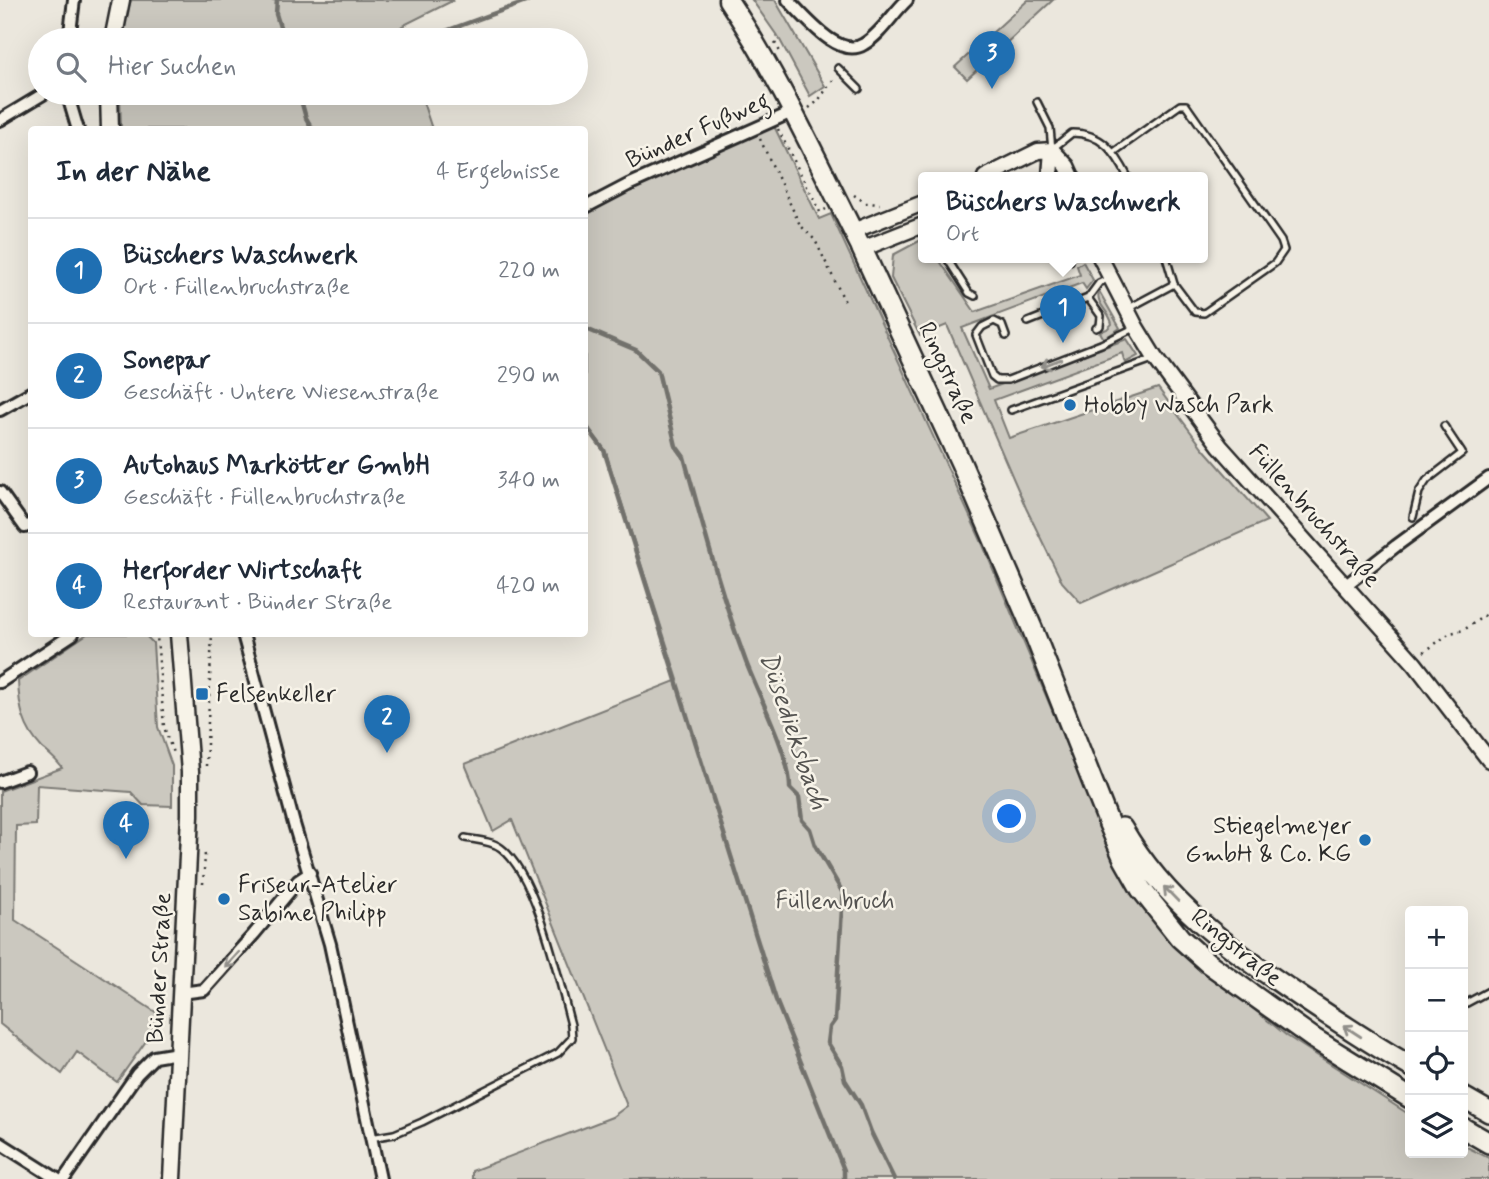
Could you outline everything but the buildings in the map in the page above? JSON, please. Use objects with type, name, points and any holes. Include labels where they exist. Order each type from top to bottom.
[{"type":"highway","name":"Ringstraße","points":[[862,248],[961,463],[1124,859],[1142,889],[1180,938],[1218,970],[1313,1038],[1405,1095]]},
{"type":"highway","name":"Ringstraße","points":[[1093,779],[1133,846],[1158,881],[1211,933],[1325,1013],[1405,1063]]},
{"type":"highway","points":[[1468,1100],[1489,1112]]},
{"type":"highway","points":[[1468,1131],[1489,1143]]},
{"type":"main road","points":[[115,28],[121,0]]},
{"type":"main road","name":"Ringstraße","points":[[728,0],[801,110],[862,248]]},
{"type":"main road","points":[[109,105],[110,126]]},
{"type":"main road","name":"Bünder Straße","points":[[172,1179],[190,815],[190,772],[179,637]]},
{"type":"street","points":[[70,28],[74,0]]},
{"type":"street","points":[[788,0],[819,30],[842,47],[853,49],[865,44],[907,0]]},
{"type":"street","points":[[0,120],[28,103]]},
{"type":"street","points":[[71,105],[77,126]]},
{"type":"street","name":"Bünder Fußweg","points":[[588,206],[628,185],[801,110]]},
{"type":"street","points":[[1050,172],[1052,150]]},
{"type":"street","points":[[995,172],[1038,151],[1052,150]]},
{"type":"street","points":[[1052,150],[1070,172]]},
{"type":"street","points":[[853,231],[918,205]]},
{"type":"street","points":[[862,248],[918,227]]},
{"type":"street","name":"Füllenbruchstraße","points":[[1103,263],[1126,310],[1155,358],[1220,446],[1415,664],[1489,760]]},
{"type":"street","points":[[0,410],[28,394]]},
{"type":"street","points":[[1346,586],[1489,478]]},
{"type":"street","points":[[0,492],[25,527],[28,526]]},
{"type":"street","points":[[0,682],[68,637]]},
{"type":"street","points":[[244,637],[346,1009],[380,1179]]},
{"type":"street","points":[[0,782],[27,772]]},
{"type":"street","points":[[181,993],[204,990],[298,881],[310,873]]},
{"type":"street","points":[[64,1179],[137,1074],[154,1057],[178,1053]]},
{"type":"street","points":[[0,1143],[57,1179]]},
{"type":"lane","points":[[838,68],[859,89]]},
{"type":"lane","points":[[1037,102],[1050,128],[1052,150]]},
{"type":"lane","points":[[1114,152],[1180,105],[1186,105],[1282,241],[1284,250],[1275,263],[1204,313],[1195,312],[1174,284],[1168,263]]},
{"type":"lane","points":[[1052,150],[1067,136],[1088,135],[1114,152],[1125,172]]},
{"type":"lane","points":[[950,263],[969,293],[975,296]]},
{"type":"lane","points":[[1028,322],[1088,298],[1099,283],[1110,278]]},
{"type":"lane","points":[[1126,310],[1174,284]]},
{"type":"lane","points":[[1088,298],[1101,316],[1100,326],[1096,328]]},
{"type":"lane","points":[[1006,336],[1002,325],[994,321],[982,327],[976,335],[992,376],[997,380],[1008,380],[1136,327]]},
{"type":"lane","points":[[1011,410],[1155,358]]},
{"type":"lane","points":[[1413,517],[1419,492],[1427,480],[1462,453],[1444,426]]},
{"type":"lane","points":[[370,1138],[394,1133],[422,1122],[558,1053],[572,1038],[571,1025],[543,924],[518,867],[502,848],[465,838]]},
{"type":"lane","points":[[1468,1002],[1489,991]]},
{"type":"path","points":[[801,110],[832,84],[838,68]]},
{"type":"path","points":[[756,130],[800,225],[815,240],[846,304]]},
{"type":"path","points":[[854,195],[866,203],[883,204],[888,217]]},
{"type":"path","points":[[1415,664],[1423,652],[1450,633],[1464,630],[1489,612]]},
{"type":"path","points":[[157,637],[164,727],[175,762]]},
{"type":"green space","points":[[131,0],[454,0],[400,28],[124,28]]},
{"type":"green space","points":[[752,0],[775,0],[825,86],[810,96],[780,40]]},
{"type":"green space","points":[[1028,0],[1053,0],[967,79],[955,67]]},
{"type":"green space","points":[[120,105],[424,105],[431,126],[121,126]]},
{"type":"green space","name":"Füllenbruch","points":[[774,126],[819,219],[831,214],[983,545],[1100,825],[1188,956],[1287,1036],[1405,1112],[1405,1158],[1468,1158],[1468,1148],[1489,1158],[1489,1179],[472,1179],[472,1171],[612,1117],[627,1106],[512,820],[493,831],[465,764],[678,680],[605,450],[588,427],[588,211],[630,189]]},
{"type":"green space","points":[[918,242],[918,263],[941,263],[975,312],[1080,275],[1077,266],[1084,263],[1093,280],[1086,289],[1082,283],[962,328],[989,389],[1127,339],[1138,356],[1125,363],[1122,353],[994,400],[1009,438],[1158,388],[1202,447],[1267,521],[1081,603],[1062,582],[1026,508],[947,325],[920,336],[891,278],[893,255]]},
{"type":"green space","points":[[1099,291],[1120,328],[1104,339],[1100,332],[1112,324],[1099,300]]},
{"type":"green space","points":[[83,637],[147,637],[153,643],[158,727],[172,766],[172,806],[143,805],[131,792],[37,785],[36,825],[16,826],[15,920],[163,1017],[117,1082],[77,1052],[62,1074],[0,1024],[0,791],[62,768],[30,733],[21,708],[18,681]]},
{"type":"waterway","name":"Düsedieksbach","points":[[277,0],[276,14],[280,28]]},
{"type":"waterway","points":[[454,28],[531,0]]},
{"type":"waterway","name":"Düsedieksbach","points":[[302,105],[311,126]]},
{"type":"waterway","name":"Düsedieksbach","points":[[588,330],[636,350],[658,371],[676,446],[684,457],[737,637],[780,743],[790,788],[799,797],[802,820],[810,829],[815,845],[843,893],[835,1020],[830,1027],[828,1043],[842,1066],[845,1080],[861,1105],[894,1179]]},
{"type":"waterway","points":[[588,428],[604,450],[776,1000],[844,1170],[844,1179]]},
{"type":"place","name":"Autohaus Markötter GmbH","points":[[992,89]]},
{"type":"place","name":"Büschers Waschwerk","points":[[1063,343]]},
{"type":"place","name":"Hobby Wasch Park","points":[[1070,405]]},
{"type":"place","name":"Felsenkeller","points":[[202,694]]},
{"type":"place","name":"Sonepar","points":[[387,753]]},
{"type":"place","name":"Stiegelmeyer GmbH & Co. KG","points":[[1365,840]]},
{"type":"place","name":"Herforder Wirtschaft","points":[[126,859]]},
{"type":"place","name":"Friseur-Atelier Sabine Philipp","points":[[224,899]]}]
